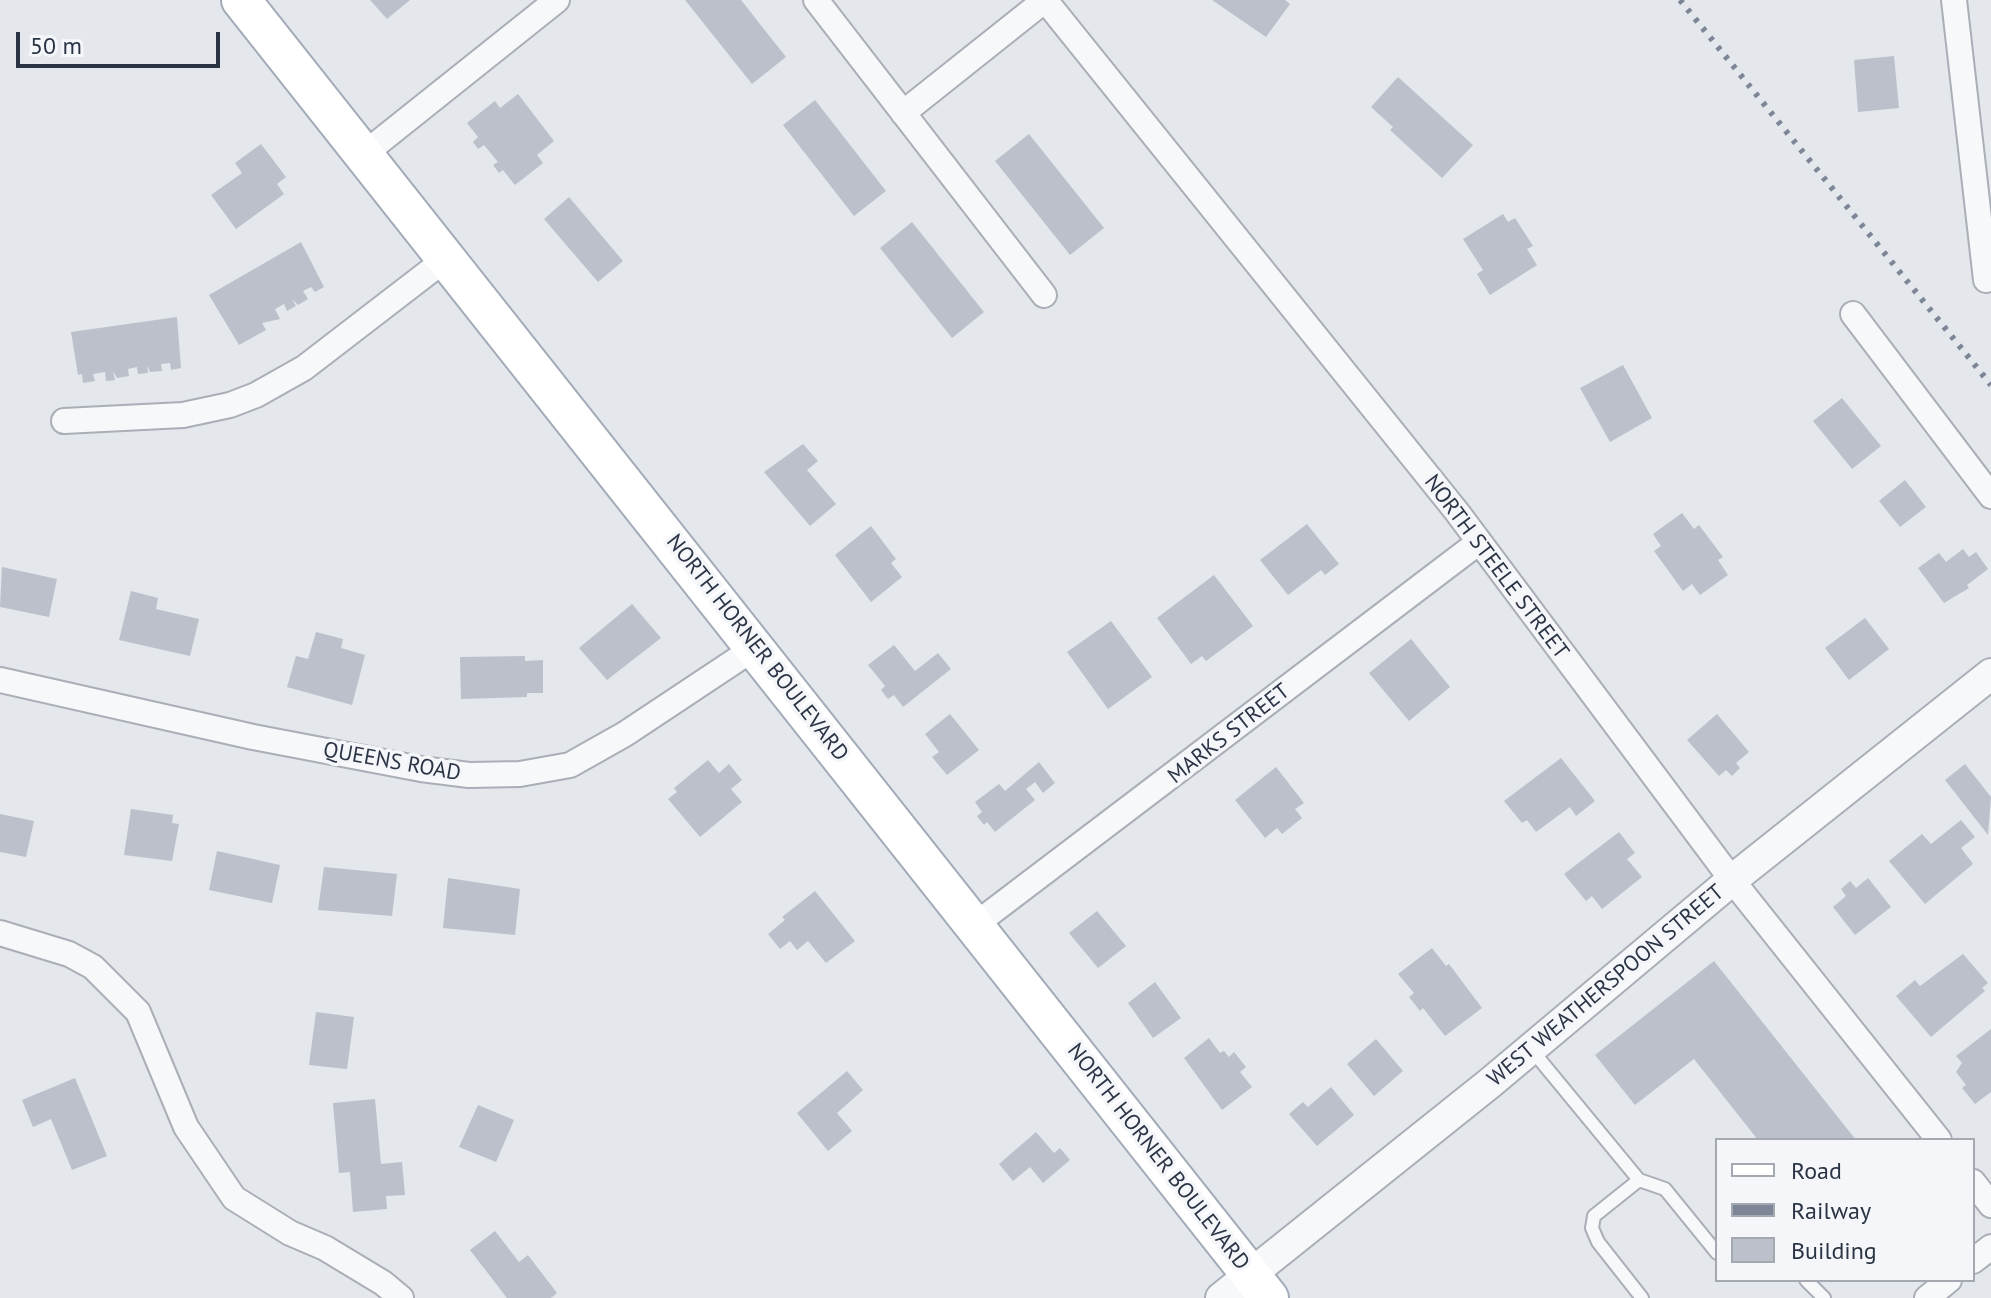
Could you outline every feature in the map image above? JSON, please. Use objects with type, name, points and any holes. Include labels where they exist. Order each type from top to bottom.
[{"type":"main road","name":"NORTH HORNER BOULEVARD","points":[[241,0],[976,924],[1260,1287]]},
{"type":"street","points":[[364,154],[557,0]]},
{"type":"street","points":[[816,0],[1044,295]]},
{"type":"street","points":[[903,113],[1045,0]]},
{"type":"street","name":"NORTH STEELE STREET","points":[[1045,0],[1479,542],[1732,880],[1937,1138]]},
{"type":"street","points":[[1954,0],[1986,280]]},
{"type":"street","points":[[64,421],[183,415],[256,395],[304,368],[447,258]]},
{"type":"street","points":[[1853,314],[1991,496]]},
{"type":"street","name":"MARKS STREET","points":[[976,924],[1479,542]]},
{"type":"street","name":"QUEENS ROAD","points":[[0,680],[253,737],[421,769],[469,775],[520,774],[570,765],[625,734],[756,647]]},
{"type":"street","name":"WEST WEATHERSPOON STREET","points":[[1221,1298],[1260,1287],[1531,1049],[1732,880],[1991,674]]},
{"type":"street","points":[[0,933],[69,954],[93,967],[138,1012],[186,1127],[234,1198],[290,1233],[325,1248],[401,1298]]},
{"type":"street","points":[[1975,1185],[1991,1205]]},
{"type":"street","points":[[1975,1259],[1991,1247]]},
{"type":"street","points":[[1927,1298],[1947,1282]]},
{"type":"lane","points":[[1531,1049],[1639,1180],[1665,1189],[1715,1251]]},
{"type":"lane","points":[[1639,1180],[1594,1216],[1592,1228],[1598,1242],[1642,1298]]},
{"type":"lane","points":[[1808,1282],[1824,1298]]},
{"type":"building","points":[[370,0],[410,0],[387,19]]},
{"type":"building","points":[[685,0],[741,0],[786,57],[752,84]]},
{"type":"building","points":[[1212,0],[1285,0],[1290,4],[1266,37]]},
{"type":"building","points":[[1894,56],[1899,108],[1858,112],[1854,60]]},
{"type":"building","points":[[1398,77],[1473,145],[1442,178],[1390,130],[1393,127],[1371,107]]},
{"type":"building","points":[[518,94],[554,141],[537,155],[543,163],[515,185],[503,170],[499,173],[493,165],[498,162],[484,145],[478,149],[473,142],[478,137],[467,123],[495,101],[500,108]]},
{"type":"building","points":[[815,100],[886,191],[854,216],[783,125]]},
{"type":"building","points":[[1029,134],[1104,228],[1070,255],[995,161]]},
{"type":"building","points":[[261,144],[286,177],[277,184],[284,194],[236,229],[211,195],[242,173],[235,163]]},
{"type":"building","points":[[569,197],[623,261],[598,282],[544,219]]},
{"type":"building","points":[[1503,214],[1508,222],[1515,218],[1533,246],[1527,249],[1537,265],[1490,295],[1477,274],[1483,270],[1463,239]]},
{"type":"building","points":[[912,222],[984,312],[952,338],[880,248]]},
{"type":"building","points":[[301,242],[324,287],[315,292],[311,287],[303,291],[308,299],[298,305],[292,299],[296,306],[287,311],[284,304],[275,309],[280,319],[262,323],[266,330],[239,345],[209,295]]},
{"type":"building","points":[[177,317],[181,368],[171,370],[170,363],[161,364],[162,371],[150,372],[147,365],[148,373],[138,374],[137,367],[128,369],[129,376],[117,378],[113,371],[115,380],[106,381],[105,372],[93,374],[95,381],[83,383],[82,374],[78,375],[71,332]]},
{"type":"building","points":[[1623,365],[1652,418],[1610,442],[1580,388]]},
{"type":"building","points":[[1842,398],[1881,446],[1852,469],[1813,421]]},
{"type":"building","points":[[803,444],[818,461],[807,470],[836,504],[810,526],[764,472]]},
{"type":"building","points":[[1905,480],[1926,507],[1900,527],[1879,501]]},
{"type":"building","points":[[1682,513],[1694,529],[1699,525],[1723,557],[1718,560],[1728,575],[1700,595],[1692,584],[1683,591],[1654,551],[1661,546],[1653,534]]},
{"type":"building","points":[[1307,524],[1339,564],[1325,575],[1321,570],[1288,595],[1260,560]]},
{"type":"building","points":[[871,526],[896,559],[891,563],[902,577],[871,602],[835,555]]},
{"type":"building","points":[[1963,549],[1969,557],[1976,552],[1988,569],[1967,585],[1969,588],[1944,603],[1918,568],[1939,553],[1946,562]]},
{"type":"building","points":[[2,567],[57,579],[49,617],[0,607]]},
{"type":"building","points":[[1214,575],[1253,626],[1206,661],[1202,656],[1191,664],[1157,618]]},
{"type":"building","points":[[131,591],[158,598],[156,609],[199,619],[190,656],[119,640]]},
{"type":"building","points":[[632,604],[661,638],[607,680],[579,648]]},
{"type":"building","points":[[1865,618],[1889,649],[1849,680],[1825,648]]},
{"type":"building","points":[[1111,621],[1152,677],[1108,709],[1067,652]]},
{"type":"building","points":[[316,632],[343,639],[341,648],[365,655],[352,705],[287,687],[296,656],[308,659]]},
{"type":"building","points":[[1411,639],[1450,687],[1409,721],[1369,673]]},
{"type":"building","points":[[894,645],[915,671],[938,653],[951,669],[903,707],[894,695],[888,699],[881,690],[885,686],[868,665]]},
{"type":"building","points":[[525,656],[525,661],[543,660],[543,693],[527,693],[527,697],[461,699],[460,657]]},
{"type":"building","points":[[950,714],[979,750],[947,775],[932,757],[939,752],[925,734]]},
{"type":"building","points":[[1717,714],[1749,752],[1736,763],[1740,768],[1732,776],[1726,770],[1719,776],[1687,740]]},
{"type":"building","points":[[1561,758],[1595,801],[1576,816],[1570,807],[1536,832],[1527,820],[1522,823],[1504,801]]},
{"type":"building","points":[[708,760],[719,773],[729,764],[742,780],[731,789],[742,802],[700,837],[668,799],[677,792],[674,788]]},
{"type":"building","points":[[1039,762],[1055,783],[1043,793],[1035,782],[1026,789],[1035,800],[995,832],[987,822],[984,825],[977,816],[982,812],[975,802],[999,784],[1005,791]]},
{"type":"building","points":[[1965,764],[1991,797],[1988,835],[1945,780]]},
{"type":"building","points":[[1276,767],[1304,803],[1295,809],[1302,818],[1282,834],[1277,828],[1265,838],[1235,800]]},
{"type":"building","points":[[131,809],[173,815],[172,823],[179,824],[172,861],[124,855]]},
{"type":"building","points":[[0,814],[34,821],[26,857],[0,852]]},
{"type":"building","points":[[1961,820],[1975,837],[1961,848],[1973,864],[1925,904],[1889,861],[1922,834],[1931,844]]},
{"type":"building","points":[[1619,832],[1635,853],[1627,859],[1642,877],[1602,909],[1592,896],[1586,901],[1564,874]]},
{"type":"building","points":[[217,851],[280,865],[272,903],[209,890]]},
{"type":"building","points":[[324,867],[397,874],[392,916],[318,910]]},
{"type":"building","points":[[448,878],[520,889],[515,935],[443,928]]},
{"type":"building","points":[[1868,878],[1891,907],[1855,935],[1833,907],[1846,896],[1841,889],[1850,881],[1856,888]]},
{"type":"building","points":[[815,891],[855,941],[826,963],[808,941],[797,950],[790,941],[780,949],[768,934],[785,920],[782,917]]},
{"type":"building","points":[[1097,911],[1126,946],[1098,968],[1069,933]]},
{"type":"building","points":[[1432,948],[1446,966],[1449,964],[1482,1008],[1445,1036],[1423,1008],[1420,1011],[1409,997],[1414,993],[1398,974]]},
{"type":"building","points":[[1963,954],[1988,983],[1982,988],[1985,991],[1931,1037],[1896,996],[1915,980],[1920,986]]},
{"type":"building","points":[[1714,961],[1854,1138],[1756,1138],[1694,1059],[1635,1105],[1595,1055]]},
{"type":"building","points":[[1155,982],[1181,1018],[1153,1038],[1128,1003]]},
{"type":"building","points":[[316,1012],[354,1017],[347,1069],[309,1065]]},
{"type":"building","points":[[1991,1029],[1991,1092],[1975,1104],[1962,1088],[1966,1085],[1956,1072],[1962,1063],[1956,1056]]},
{"type":"building","points":[[1209,1038],[1220,1053],[1224,1051],[1229,1057],[1234,1052],[1246,1067],[1240,1072],[1252,1087],[1222,1110],[1184,1058]]},
{"type":"building","points":[[1376,1039],[1403,1071],[1374,1096],[1347,1064]]},
{"type":"building","points":[[847,1071],[863,1090],[837,1113],[852,1131],[828,1151],[797,1113]]},
{"type":"building","points":[[75,1078],[107,1156],[72,1170],[51,1119],[33,1127],[22,1100]]},
{"type":"building","points":[[1331,1087],[1354,1115],[1317,1146],[1289,1114],[1303,1102],[1308,1107]]},
{"type":"building","points":[[375,1099],[381,1164],[402,1162],[405,1195],[386,1196],[387,1209],[353,1212],[350,1172],[339,1173],[333,1103]]},
{"type":"building","points":[[478,1105],[514,1120],[496,1162],[459,1147]]},
{"type":"building","points":[[1036,1132],[1054,1153],[1060,1148],[1070,1160],[1043,1183],[1030,1167],[1013,1181],[999,1164]]},
{"type":"building","points":[[495,1231],[519,1262],[528,1255],[557,1293],[551,1298],[507,1298],[470,1250]]},
{"type":"railway","points":[[1680,0],[1991,385]]}]
